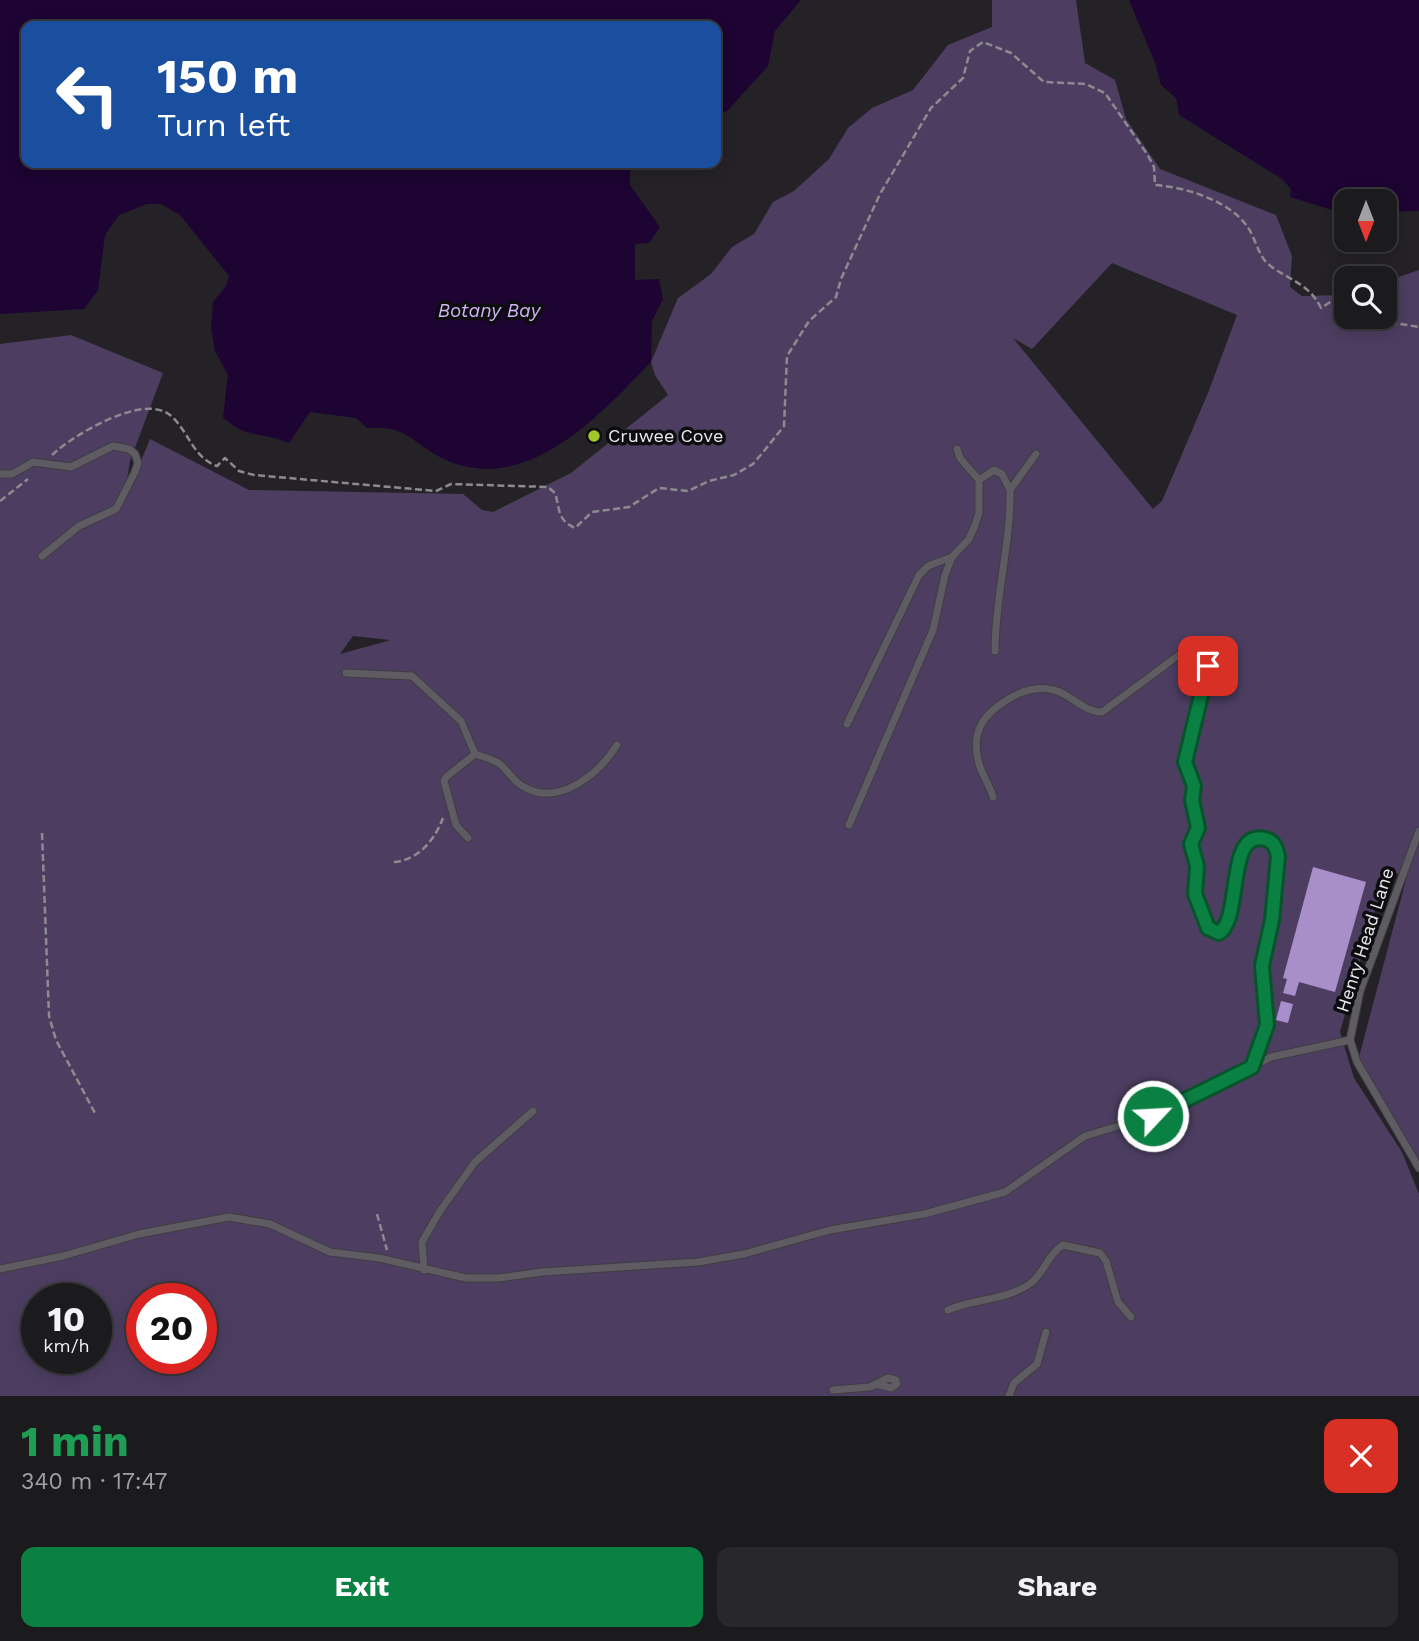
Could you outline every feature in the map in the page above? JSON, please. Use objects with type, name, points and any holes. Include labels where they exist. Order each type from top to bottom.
[{"type":"lane","points":[[0,474],[12,474],[33,462],[71,467],[113,446],[129,449],[135,454],[138,463],[116,509],[79,526],[43,556]]},
{"type":"lane","points":[[849,825],[933,630],[945,575],[952,557],[969,538],[979,513],[979,480],[960,458],[957,449]]},
{"type":"lane","points":[[1010,489],[1036,454]]},
{"type":"lane","points":[[979,480],[994,470],[1002,474],[1010,489],[1009,542],[999,597],[995,651]]},
{"type":"lane","points":[[847,724],[919,575],[928,565],[952,557]]},
{"type":"lane","points":[[993,797],[981,769],[976,746],[980,723],[985,715],[999,705],[1019,693],[1051,689],[1086,708],[1102,712],[1186,652],[1205,659],[1207,678],[1185,762],[1194,786],[1192,800],[1198,828],[1191,844],[1197,866],[1195,894],[1208,928],[1219,933],[1229,922],[1236,872],[1247,845],[1266,839],[1275,847],[1278,856],[1272,920],[1262,966],[1267,1025],[1252,1067]]},
{"type":"lane","points":[[346,673],[412,677],[461,721],[475,754],[497,762],[529,790],[556,792],[590,776],[601,767],[617,745]]},
{"type":"lane","points":[[468,838],[456,825],[445,786],[446,777],[475,754]]},
{"type":"lane","name":"Henry Head Lane","points":[[1419,831],[1360,991],[1350,1040],[1357,1062],[1419,1168]]},
{"type":"lane","points":[[0,1269],[139,1234],[229,1217],[270,1224],[330,1252],[389,1260],[466,1278],[499,1278],[542,1272],[698,1262],[744,1254],[830,1230],[924,1213],[1005,1192],[1085,1136],[1165,1112],[1271,1057],[1350,1040]]},
{"type":"lane","points":[[424,1270],[422,1242],[440,1211],[475,1162],[533,1111]]},
{"type":"lane","points":[[948,1310],[966,1301],[997,1299],[1028,1284],[1063,1245],[1100,1253],[1106,1261],[1118,1301],[1131,1317]]},
{"type":"lane","points":[[1009,1396],[1014,1383],[1032,1371],[1037,1364],[1046,1332]]},
{"type":"lane","points":[[833,1390],[856,1390],[876,1384]]},
{"type":"path","points":[[0,501],[62,446],[106,421],[153,408],[169,414],[205,461],[217,466],[225,458],[239,471],[254,475],[436,491],[451,484],[548,487],[555,492],[559,516],[565,524],[575,528],[592,512],[629,507],[659,488],[688,491],[709,481],[734,475],[753,464],[784,426],[787,356],[809,321],[836,297],[859,237],[892,173],[931,108],[963,78],[970,51],[983,42],[1011,53],[1044,82],[1086,84],[1105,93],[1147,154],[1154,167],[1155,185],[1199,195],[1236,215],[1248,226],[1266,263],[1313,292],[1321,308],[1334,300]]},
{"type":"path","points":[[1397,323],[1419,327]]},
{"type":"path","points":[[394,862],[411,859],[435,836],[451,803]]},
{"type":"path","points":[[42,833],[49,1016],[57,1040],[96,1115]]},
{"type":"path","points":[[377,1214],[389,1260]]},
{"type":"shaded area","points":[[992,0],[1076,0],[1085,63],[1115,80],[1126,119],[1160,169],[1276,215],[1292,256],[1290,287],[1302,296],[1334,295],[1334,329],[1397,329],[1397,278],[1419,270],[1419,1167],[1359,1057],[1407,876],[1386,872],[1340,1032],[1354,1078],[1402,1152],[1419,1194],[1419,1396],[0,1396],[0,344],[71,335],[163,373],[130,461],[123,504],[150,439],[249,490],[463,494],[482,510],[493,512],[571,473],[668,395],[655,375],[651,362],[678,298],[711,274],[732,247],[754,234],[773,202],[794,191],[829,159],[848,128],[872,108],[913,90],[948,45],[992,27]],"holes":[[[1112,263],[1237,315],[1208,393],[1162,501],[1153,509],[1013,338],[1032,349]],[[353,636],[391,640],[340,654]]]},
{"type":"water","name":"Botany Bay","points":[[0,0],[801,0],[775,31],[768,66],[728,110],[721,114],[721,21],[21,21],[21,168],[630,168],[630,185],[660,227],[649,243],[635,244],[635,280],[659,279],[663,299],[652,321],[651,362],[584,426],[559,445],[532,459],[504,467],[474,468],[444,459],[401,432],[367,428],[356,418],[310,412],[289,443],[239,429],[223,417],[228,375],[215,351],[211,328],[213,302],[226,286],[229,276],[180,215],[161,204],[147,204],[119,215],[105,235],[98,290],[84,309],[0,314]]},
{"type":"water","points":[[1129,0],[1419,0],[1419,211],[1397,212],[1397,189],[1334,189],[1334,210],[1290,197],[1291,189],[1282,179],[1179,115],[1176,98],[1161,85],[1155,63]]},
{"type":"building","points":[[1313,867],[1366,882],[1335,992],[1299,982],[1295,996],[1283,993],[1287,979],[1283,978]]},
{"type":"building","points":[[1281,1001],[1293,1004],[1288,1023],[1276,1020]]},
{"type":"place","name":"Cruwee Cove","points":[[594,436]]},
{"type":"route","points":[[1153,1116],[1252,1067],[1267,1025],[1262,966],[1272,920],[1278,856],[1275,847],[1266,839],[1259,839],[1252,841],[1242,852],[1236,872],[1231,915],[1225,929],[1219,933],[1208,928],[1196,902],[1198,873],[1191,844],[1198,828],[1193,810],[1193,779],[1185,762],[1208,666]]}]
